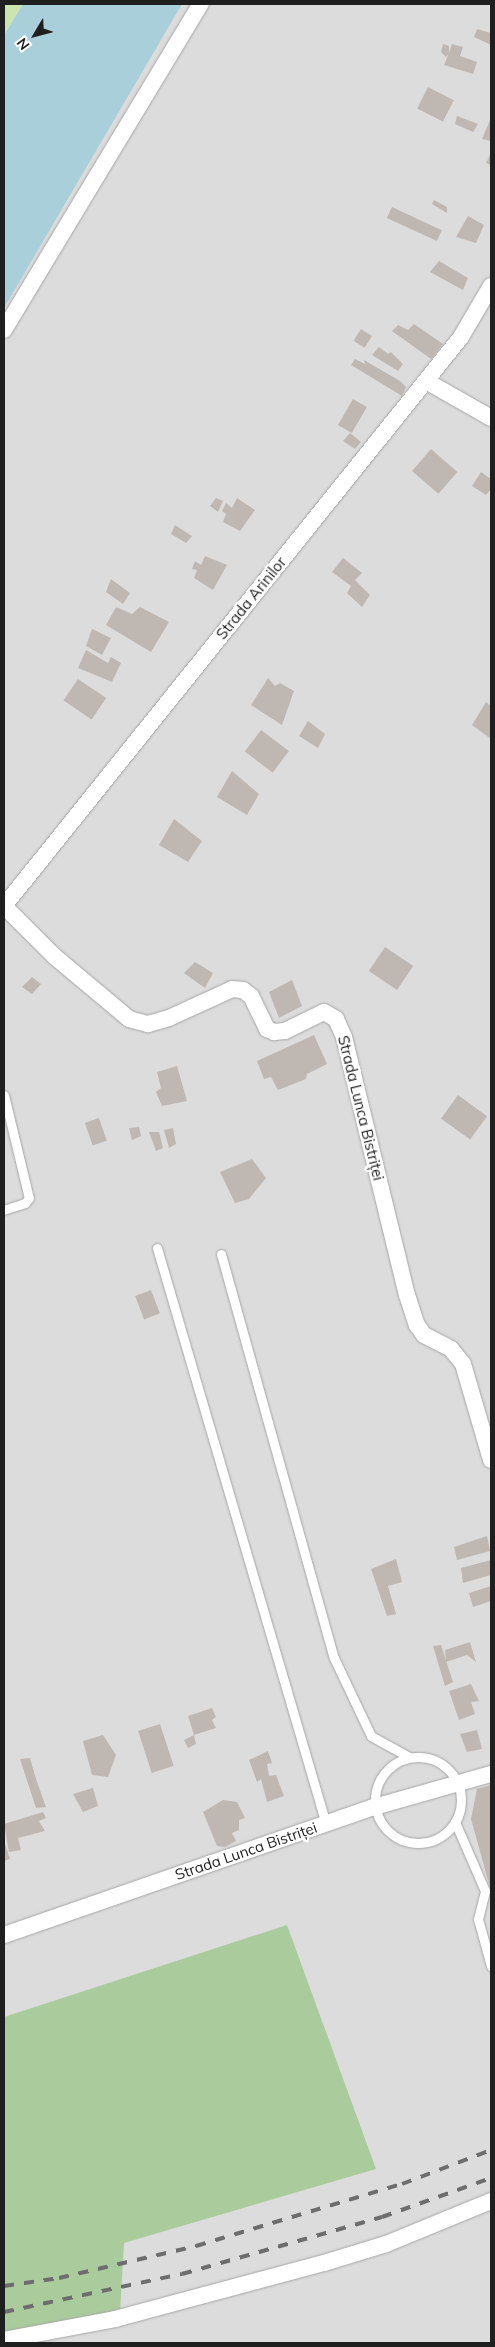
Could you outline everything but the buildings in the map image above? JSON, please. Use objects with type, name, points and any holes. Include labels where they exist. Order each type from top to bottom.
[{"type":"street","points":[[4,330],[201,4]]},
{"type":"street","name":"Strada Arinilor","points":[[4,906],[461,337],[491,286]]},
{"type":"street","points":[[426,380],[491,418]]},
{"type":"street","name":"Strada Lunca Bistriței","points":[[4,906],[54,956],[129,1019],[148,1024],[169,1018],[232,989],[243,990],[251,996],[261,1020],[267,1029],[274,1032],[286,1031],[324,1012],[336,1019],[344,1037],[406,1296],[417,1325],[424,1334],[451,1349],[463,1364],[491,1460]]},
{"type":"street","name":"Strada Lunca Bistriței","points":[[4,1936],[374,1807],[491,1774]]},
{"type":"street","points":[[4,2340],[114,2319],[324,2263],[386,2244],[491,2201]]},
{"type":"lane","points":[[4,1095],[29,1198],[25,1203],[4,1210]]},
{"type":"lane","points":[[157,1248],[326,1824]]},
{"type":"lane","points":[[221,1254],[334,1658],[371,1736],[409,1757],[439,1760],[449,1766],[459,1784],[461,1803],[455,1822],[439,1836],[410,1845],[396,1839],[374,1807],[375,1788],[380,1776],[390,1767],[409,1757]]},
{"type":"lane","points":[[455,1822],[485,1890],[478,1919],[491,1966]]},
{"type":"shaded area","points":[[164,4],[491,4],[491,2343],[4,2343],[4,267]]},
{"type":"green space","points":[[4,4],[23,4],[4,35]]},
{"type":"green space","points":[[287,1925],[376,2169],[124,2243],[120,2314],[4,2340],[4,2017]]},
{"type":"water","points":[[23,4],[182,4],[4,308],[4,35]]},
{"type":"railway","points":[[4,2286],[59,2278],[196,2246],[402,2184],[491,2150]]},
{"type":"railway","points":[[4,2312],[182,2274],[382,2217],[491,2178]]}]
